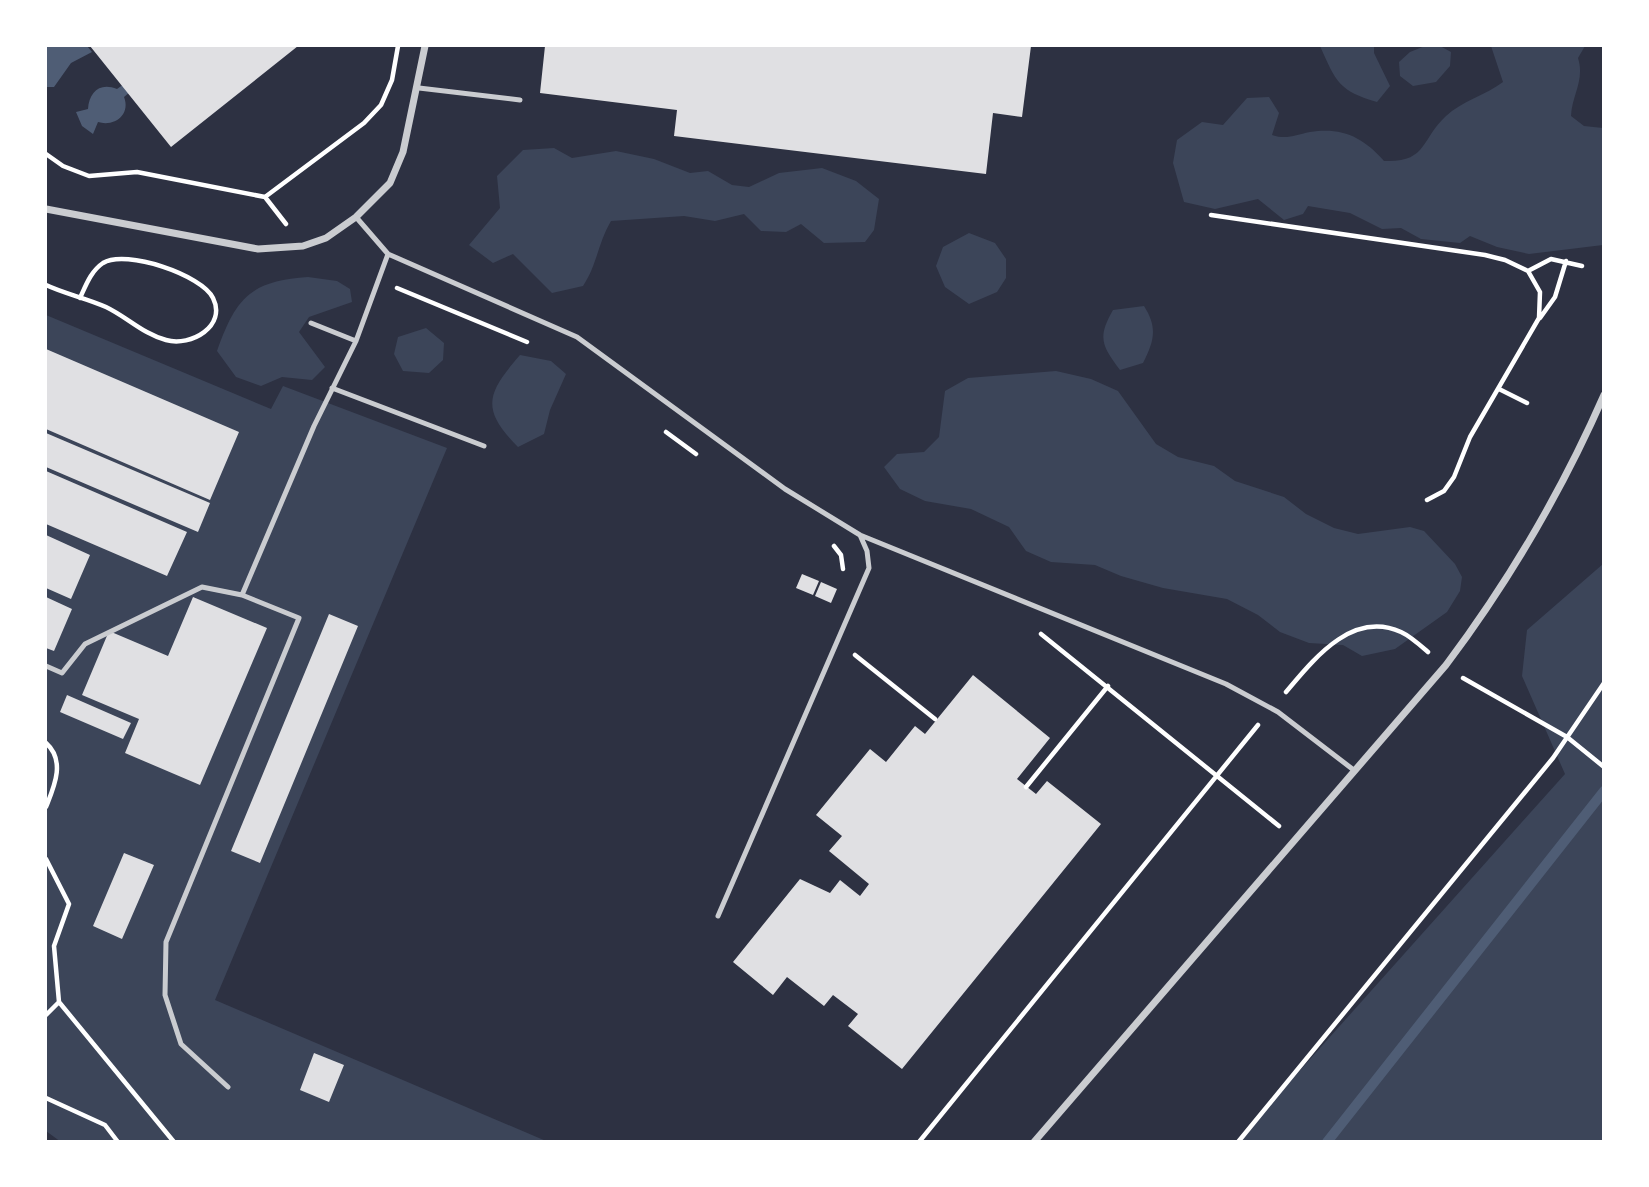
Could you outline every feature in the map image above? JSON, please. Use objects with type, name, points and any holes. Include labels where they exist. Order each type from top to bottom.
[{"type":"street","points":[[46,209],[258,249],[303,246],[326,238],[356,217],[390,183],[403,152],[419,88],[425,46]]},
{"type":"street","points":[[1034,1142],[1446,665],[1487,610],[1556,497],[1604,395]]},
{"type":"lane","points":[[419,88],[520,100]]},
{"type":"lane","points":[[356,217],[388,254],[577,337],[785,489],[860,535],[1226,684],[1278,712],[1355,771]]},
{"type":"lane","points":[[242,595],[332,388],[356,341],[388,254]]},
{"type":"lane","points":[[311,323],[356,341]]},
{"type":"lane","points":[[332,388],[484,446]]},
{"type":"lane","points":[[719,916],[869,568],[867,551],[860,535]]},
{"type":"lane","points":[[46,666],[62,673],[85,644],[202,587],[242,595],[299,618],[166,942],[165,995],[181,1044],[228,1087]]},
{"type":"path","points":[[265,197],[364,123],[381,105],[392,80],[398,46]]},
{"type":"path","points":[[46,154],[63,166],[89,176],[137,172],[265,197],[303,246]]},
{"type":"path","points":[[1211,215],[1505,260],[1528,271],[1540,292],[1539,318]]},
{"type":"path","points":[[46,285],[80,298],[109,308],[143,331],[167,341],[202,335],[214,323],[217,310],[212,296],[198,282],[174,271],[129,258],[104,262],[88,281],[80,298]]},
{"type":"path","points":[[1528,271],[1551,259],[1582,266]]},
{"type":"path","points":[[1427,500],[1444,491],[1454,477],[1470,436],[1539,318],[1555,297],[1566,261]]},
{"type":"path","points":[[1499,389],[1527,403]]},
{"type":"path","points":[[1285,693],[1320,652],[1339,638],[1362,629],[1382,628],[1401,632],[1476,688],[1567,737],[1604,767]]},
{"type":"path","points":[[838,641],[934,719]]},
{"type":"path","points":[[1238,1142],[1458,878],[1567,737],[1604,682]]},
{"type":"path","points":[[1026,786],[1108,686]]},
{"type":"path","points":[[919,1142],[1259,724]]},
{"type":"path","points":[[46,743],[57,762],[57,779],[46,807]]},
{"type":"path","points":[[46,859],[69,904],[54,946],[59,1002],[174,1142]]},
{"type":"path","points":[[46,942],[54,946]]},
{"type":"path","points":[[46,1015],[59,1002]]},
{"type":"path","points":[[46,1098],[105,1125],[118,1142]]},
{"type":"shaded area","points":[[46,46],[87,46],[92,52],[71,63],[54,87],[46,87]]},
{"type":"shaded area","points":[[1320,46],[1374,46],[1374,53],[1390,86],[1377,102],[1354,94],[1335,77]]},
{"type":"shaded area","points":[[1425,46],[1440,46],[1451,52],[1450,66],[1436,82],[1413,86],[1400,76],[1399,62],[1410,52]]},
{"type":"shaded area","points":[[1491,46],[1585,46],[1578,58],[1580,73],[1571,116],[1584,126],[1603,128],[1603,245],[1529,254],[1497,247],[1470,236],[1460,243],[1421,239],[1401,228],[1382,229],[1350,213],[1308,206],[1303,214],[1284,220],[1258,199],[1215,209],[1184,202],[1173,163],[1177,140],[1202,122],[1223,125],[1247,98],[1269,97],[1279,113],[1272,135],[1287,137],[1322,131],[1342,133],[1360,140],[1384,161],[1398,161],[1416,154],[1452,111],[1503,82]]},
{"type":"shaded area","points":[[131,79],[137,86],[124,97],[125,109],[120,118],[110,123],[98,122],[93,134],[82,126],[76,112],[88,109],[96,90],[105,87],[117,89]]},
{"type":"shaded area","points":[[554,148],[572,158],[616,151],[654,159],[690,173],[708,171],[732,185],[749,187],[779,173],[822,168],[856,181],[879,199],[874,230],[865,242],[824,243],[801,224],[786,232],[761,231],[744,214],[715,221],[684,216],[611,221],[583,286],[552,293],[513,254],[493,263],[469,245],[500,208],[497,176],[523,150]]},
{"type":"shaded area","points":[[969,233],[995,243],[1006,259],[1006,278],[997,292],[969,304],[945,287],[936,266],[943,247]]},
{"type":"shaded area","points":[[308,277],[337,281],[350,289],[352,302],[309,317],[299,332],[325,367],[312,380],[282,377],[261,386],[236,377],[217,351],[239,305],[259,288],[288,279]]},
{"type":"shaded area","points":[[1144,306],[1153,328],[1150,348],[1143,363],[1120,370],[1104,342],[1103,335],[1108,320],[1113,310]]},
{"type":"shaded area","points":[[46,315],[271,409],[283,386],[447,448],[215,1000],[546,1141],[61,1142],[46,1131]]},
{"type":"shaded area","points":[[426,328],[444,343],[443,360],[429,373],[403,371],[394,354],[398,337]]},
{"type":"shaded area","points":[[520,355],[551,361],[566,374],[550,410],[544,434],[518,447],[498,422],[492,401],[500,380]]},
{"type":"shaded area","points":[[1056,371],[1091,379],[1118,391],[1156,444],[1178,457],[1214,466],[1235,481],[1284,497],[1306,514],[1334,528],[1358,534],[1410,527],[1424,531],[1455,564],[1462,577],[1460,591],[1447,612],[1395,649],[1362,656],[1343,645],[1309,643],[1280,632],[1258,615],[1227,599],[1163,588],[1095,565],[1051,562],[1026,551],[1009,527],[971,509],[925,501],[900,489],[884,467],[897,454],[924,452],[939,437],[945,391],[968,378]]},
{"type":"shaded area","points":[[1603,564],[1603,1141],[1236,1142],[1565,774],[1522,676],[1527,630]]},
{"type":"building","points":[[90,46],[298,46],[171,147]]},
{"type":"building","points":[[545,46],[1031,46],[1022,117],[993,113],[986,174],[674,136],[677,110],[540,93]]},
{"type":"building","points":[[46,349],[239,432],[210,500],[46,429]]},
{"type":"building","points":[[46,433],[210,503],[198,532],[46,467]]},
{"type":"building","points":[[46,471],[187,532],[167,576],[46,524]]},
{"type":"building","points":[[46,535],[90,555],[71,599],[46,588]]},
{"type":"building","points":[[802,574],[819,581],[813,595],[796,588]]},
{"type":"building","points":[[821,582],[837,589],[831,603],[815,596]]},
{"type":"building","points":[[46,597],[72,609],[54,651],[46,648]]},
{"type":"building","points":[[193,597],[267,628],[200,785],[125,753],[139,719],[82,695],[109,631],[168,656]]},
{"type":"building","points":[[329,614],[358,626],[260,863],[231,851]]},
{"type":"building","points":[[973,675],[1050,738],[1017,779],[1036,794],[1047,781],[1101,824],[902,1069],[848,1026],[858,1014],[833,995],[824,1006],[787,977],[773,995],[733,962],[800,879],[830,893],[840,880],[860,896],[869,884],[829,851],[842,836],[816,815],[870,749],[886,762],[915,726],[925,734]]},
{"type":"building","points":[[67,695],[131,723],[123,739],[60,712]]},
{"type":"building","points":[[124,853],[154,865],[122,939],[93,926]]},
{"type":"building","points":[[314,1053],[344,1065],[329,1102],[300,1090]]},
{"type":"waterway","points":[[1327,1142],[1604,791]]}]
